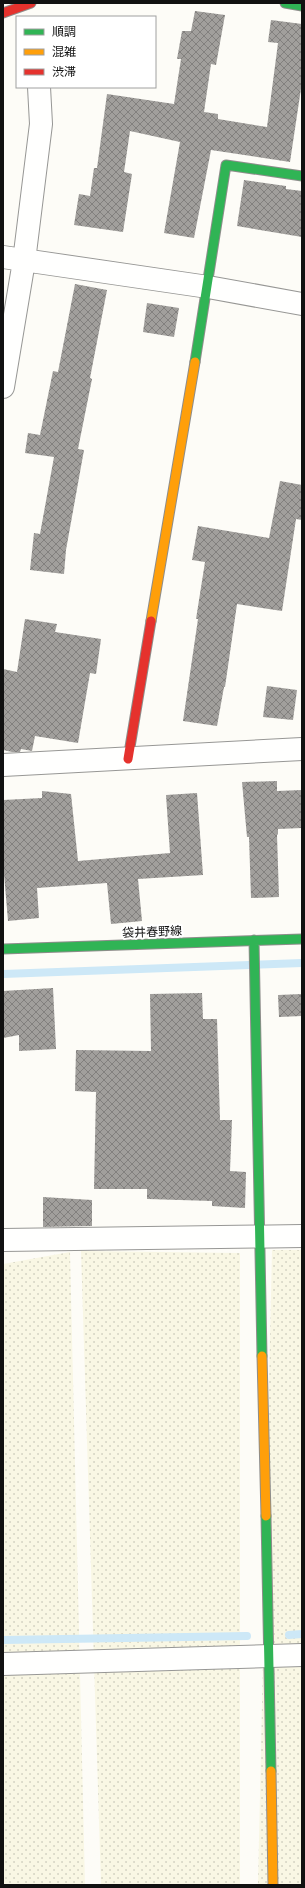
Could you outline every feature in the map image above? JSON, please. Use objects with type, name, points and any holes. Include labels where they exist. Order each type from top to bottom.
[{"type":"street","points":[[285,3],[302,6]]},
{"type":"street","points":[[3,387],[24,261],[41,124],[39,88]]},
{"type":"street","points":[[128,759],[208,287],[226,164],[302,176]]},
{"type":"street","points":[[3,257],[208,287],[302,304]]},
{"type":"street","points":[[3,765],[302,749]]},
{"type":"street","name":"袋井春野線","points":[[3,949],[302,939]]},
{"type":"street","points":[[254,940],[273,1885]]},
{"type":"street","points":[[3,1240],[302,1236]]},
{"type":"street","points":[[3,1664],[302,1655]]},
{"type":"shaded area","points":[[272,1250],[302,1250],[302,1885],[258,1885]]},
{"type":"shaded area","points":[[81,1251],[240,1253],[240,1885],[101,1885]]},
{"type":"shaded area","points":[[70,1252],[85,1885],[3,1885],[3,1264]]},
{"type":"building","points":[[195,11],[225,15],[216,65],[211,64],[204,112],[218,114],[218,119],[267,127],[278,43],[268,42],[271,20],[302,24],[302,82],[290,162],[211,150],[194,238],[164,233],[180,142],[130,131],[124,172],[132,174],[123,232],[74,225],[79,194],[90,196],[94,168],[97,168],[107,94],[174,104],[181,59],[177,59],[182,31],[191,31]]},
{"type":"building","points":[[244,180],[286,186],[286,189],[302,191],[302,237],[237,226]]},
{"type":"building","points":[[75,284],[107,290],[90,378],[92,379],[78,449],[84,450],[66,550],[64,574],[30,570],[34,533],[40,534],[54,457],[25,453],[28,433],[40,435],[53,371],[58,372]]},
{"type":"building","points":[[147,303],[179,308],[174,337],[143,332]]},
{"type":"building","points":[[280,481],[302,485],[302,520],[296,519],[282,611],[237,604],[225,687],[217,726],[183,721],[205,562],[192,560],[198,526],[269,538]]},
{"type":"building","points":[[25,619],[57,624],[55,632],[101,639],[96,674],[90,673],[78,743],[35,736],[32,751],[21,749],[20,752],[12,752],[3,750],[3,669],[17,672]]},
{"type":"building","points":[[267,686],[297,690],[293,720],[263,717]]},
{"type":"building","points":[[277,781],[277,791],[302,790],[302,828],[278,829],[279,897],[251,898],[249,837],[247,837],[242,782]]},
{"type":"building","points":[[42,791],[71,794],[78,861],[170,853],[166,795],[197,793],[203,875],[138,879],[142,921],[111,924],[107,883],[37,888],[39,918],[8,921],[3,862],[3,800],[42,798]]},
{"type":"building","points":[[53,988],[56,1049],[19,1051],[19,1035],[3,1038],[3,991]]},
{"type":"building","points":[[202,993],[203,1019],[217,1019],[220,1120],[232,1120],[230,1171],[246,1172],[245,1208],[212,1206],[212,1201],[147,1199],[147,1189],[94,1189],[96,1092],[75,1091],[76,1050],[151,1051],[150,994]]},
{"type":"building","points":[[302,994],[302,1016],[279,1017],[278,995]]},
{"type":"building","points":[[43,1197],[92,1200],[92,1226],[43,1227]]},
{"type":"waterway","points":[[3,974],[302,963]]},
{"type":"waterway","points":[[289,1635],[302,1634]]},
{"type":"waterway","points":[[3,1640],[247,1636]]},
{"type":"traffic: fast","points":[[285,3],[302,6]]},
{"type":"traffic: fast","points":[[195,362],[226,165],[302,176]]},
{"type":"traffic: fast","points":[[3,949],[302,939]]},
{"type":"traffic: fast","points":[[254,940],[262,1356]]},
{"type":"traffic: fast","points":[[266,1516],[271,1771]]},
{"type":"traffic: slow","points":[[151,621],[195,362]]},
{"type":"traffic: slow","points":[[262,1356],[266,1516]]},
{"type":"traffic: slow","points":[[271,1771],[273,1885]]},
{"type":"traffic: jam","points":[[3,13],[31,3]]},
{"type":"traffic: jam","points":[[128,759],[151,621]]}]
